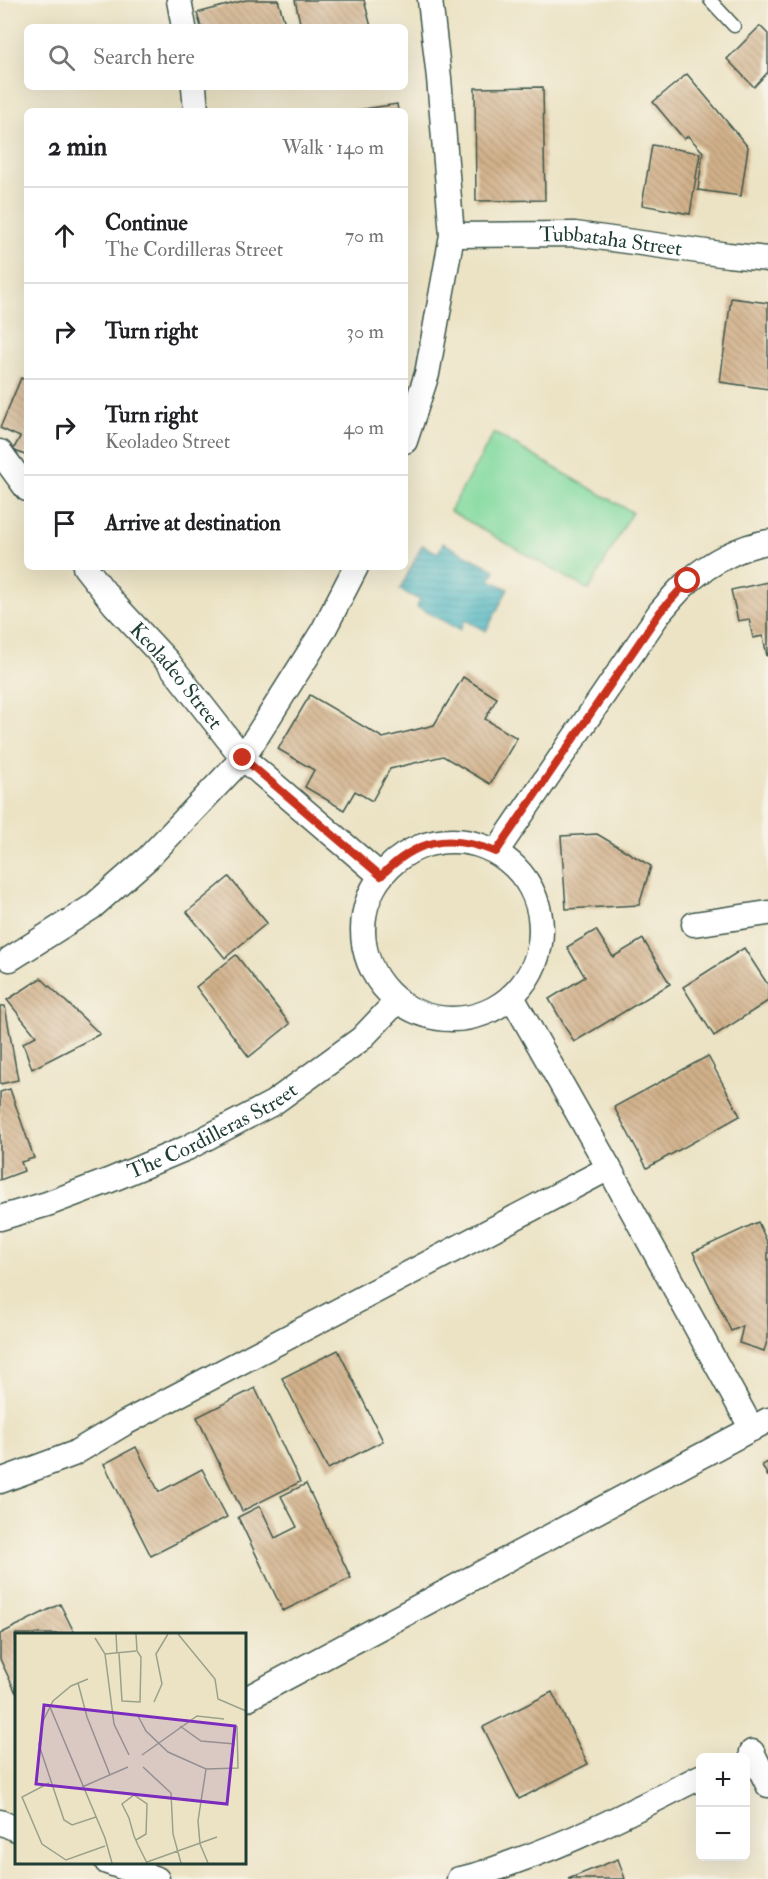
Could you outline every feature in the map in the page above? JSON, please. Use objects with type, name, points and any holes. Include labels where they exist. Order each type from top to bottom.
[{"type":"street","points":[[179,0],[183,24]]},
{"type":"street","points":[[408,432],[427,374],[452,235],[430,0]]},
{"type":"street","points":[[194,90],[196,108]]},
{"type":"street","name":"Tubbataha Street","points":[[452,235],[575,234],[768,259]]},
{"type":"street","points":[[0,452],[24,485]]},
{"type":"street","points":[[496,852],[660,612],[688,581],[719,560],[757,544],[768,542]]},
{"type":"street","name":"Keoladeo Street","points":[[87,570],[114,604],[168,662],[243,758],[381,876]]},
{"type":"street","points":[[10,959],[92,907],[148,858],[243,758],[323,631],[354,570]]},
{"type":"street","points":[[455,841],[476,844],[496,852],[518,870],[533,893],[540,920],[539,948],[530,975],[512,997],[495,1009],[476,1017],[455,1020],[435,1018],[415,1012],[397,1001],[381,984],[370,964],[364,942],[364,919],[370,897],[381,876],[395,861],[413,850],[434,843],[455,841]]},
{"type":"street","points":[[694,924],[768,913]]},
{"type":"street","points":[[246,1699],[760,1425],[609,1168],[512,997]]},
{"type":"street","name":"The Cordilleras Street","points":[[0,1218],[47,1204],[138,1169],[187,1148],[273,1103],[361,1039],[397,1001]]},
{"type":"street","points":[[0,1481],[73,1454],[125,1423],[609,1168]]},
{"type":"street","points":[[753,1751],[768,1785]]},
{"type":"street","points":[[459,1879],[472,1877],[545,1851],[696,1779]]},
{"type":"street","points":[[110,1864],[158,1879]]},
{"type":"lane","points":[[711,0],[734,26]]},
{"type":"green space","points":[[494,433],[632,512],[589,590],[450,511]]},
{"type":"water","points":[[443,543],[495,570],[490,580],[508,589],[486,631],[465,620],[460,630],[417,607],[420,600],[400,590],[422,545],[438,553]]},
{"type":"building","points":[[246,0],[278,0],[285,24],[200,24],[197,13]]},
{"type":"building","points":[[295,0],[364,0],[370,24],[300,24]]},
{"type":"building","points":[[760,26],[768,34],[768,72],[754,87],[727,59]]},
{"type":"building","points":[[687,74],[748,147],[741,196],[698,190],[703,152],[688,136],[684,139],[653,102]]},
{"type":"building","points":[[543,87],[545,200],[476,201],[475,88]]},
{"type":"building","points":[[397,104],[398,108],[371,108]]},
{"type":"building","points":[[652,145],[700,153],[690,214],[642,205]]},
{"type":"building","points":[[731,298],[768,303],[768,389],[720,382]]},
{"type":"building","points":[[21,378],[24,380],[24,455],[13,450],[20,437],[0,428]]},
{"type":"building","points":[[768,582],[767,656],[763,636],[753,638],[749,619],[738,621],[731,590]]},
{"type":"building","points":[[463,677],[497,698],[485,719],[517,738],[490,784],[443,756],[390,769],[372,801],[355,791],[344,810],[305,787],[314,770],[278,749],[310,695],[383,738],[434,725]]},
{"type":"building","points":[[597,834],[651,866],[639,905],[566,909],[561,836]]},
{"type":"building","points":[[229,877],[267,923],[225,958],[187,912]]},
{"type":"building","points":[[596,930],[613,957],[643,939],[670,984],[574,1042],[549,999],[585,977],[567,947]]},
{"type":"building","points":[[744,948],[768,985],[768,1001],[714,1036],[683,987]]},
{"type":"building","points":[[236,955],[290,1024],[249,1057],[196,987]]},
{"type":"building","points":[[41,978],[100,1034],[32,1069],[23,1043],[36,1036],[7,1000]]},
{"type":"building","points":[[0,1006],[5,1006],[18,1080],[0,1084]]},
{"type":"building","points":[[708,1056],[740,1116],[647,1168],[614,1107]]},
{"type":"building","points":[[10,1089],[34,1158],[21,1162],[24,1171],[0,1180],[0,1092]]},
{"type":"building","points":[[758,1222],[768,1244],[768,1338],[764,1351],[739,1343],[743,1326],[731,1331],[693,1252]]},
{"type":"building","points":[[338,1350],[383,1441],[328,1469],[282,1378]]},
{"type":"building","points":[[255,1388],[300,1482],[242,1511],[197,1417]]},
{"type":"building","points":[[136,1447],[159,1492],[202,1469],[227,1517],[151,1556],[104,1464]]},
{"type":"building","points":[[768,1462],[768,1477],[762,1465]]},
{"type":"building","points":[[306,1484],[351,1578],[283,1611],[238,1517],[260,1506],[275,1538],[297,1527],[281,1496]]},
{"type":"building","points":[[60,1604],[74,1633],[15,1633],[15,1691],[0,1659],[0,1634]]},
{"type":"building","points":[[552,1692],[588,1764],[519,1799],[483,1727]]},
{"type":"building","points":[[618,1859],[625,1879],[568,1879]]},
{"type":"route","points":[[243,758],[381,876],[395,861],[413,850],[434,843],[455,841],[476,844],[496,852],[660,612],[688,581]]}]
